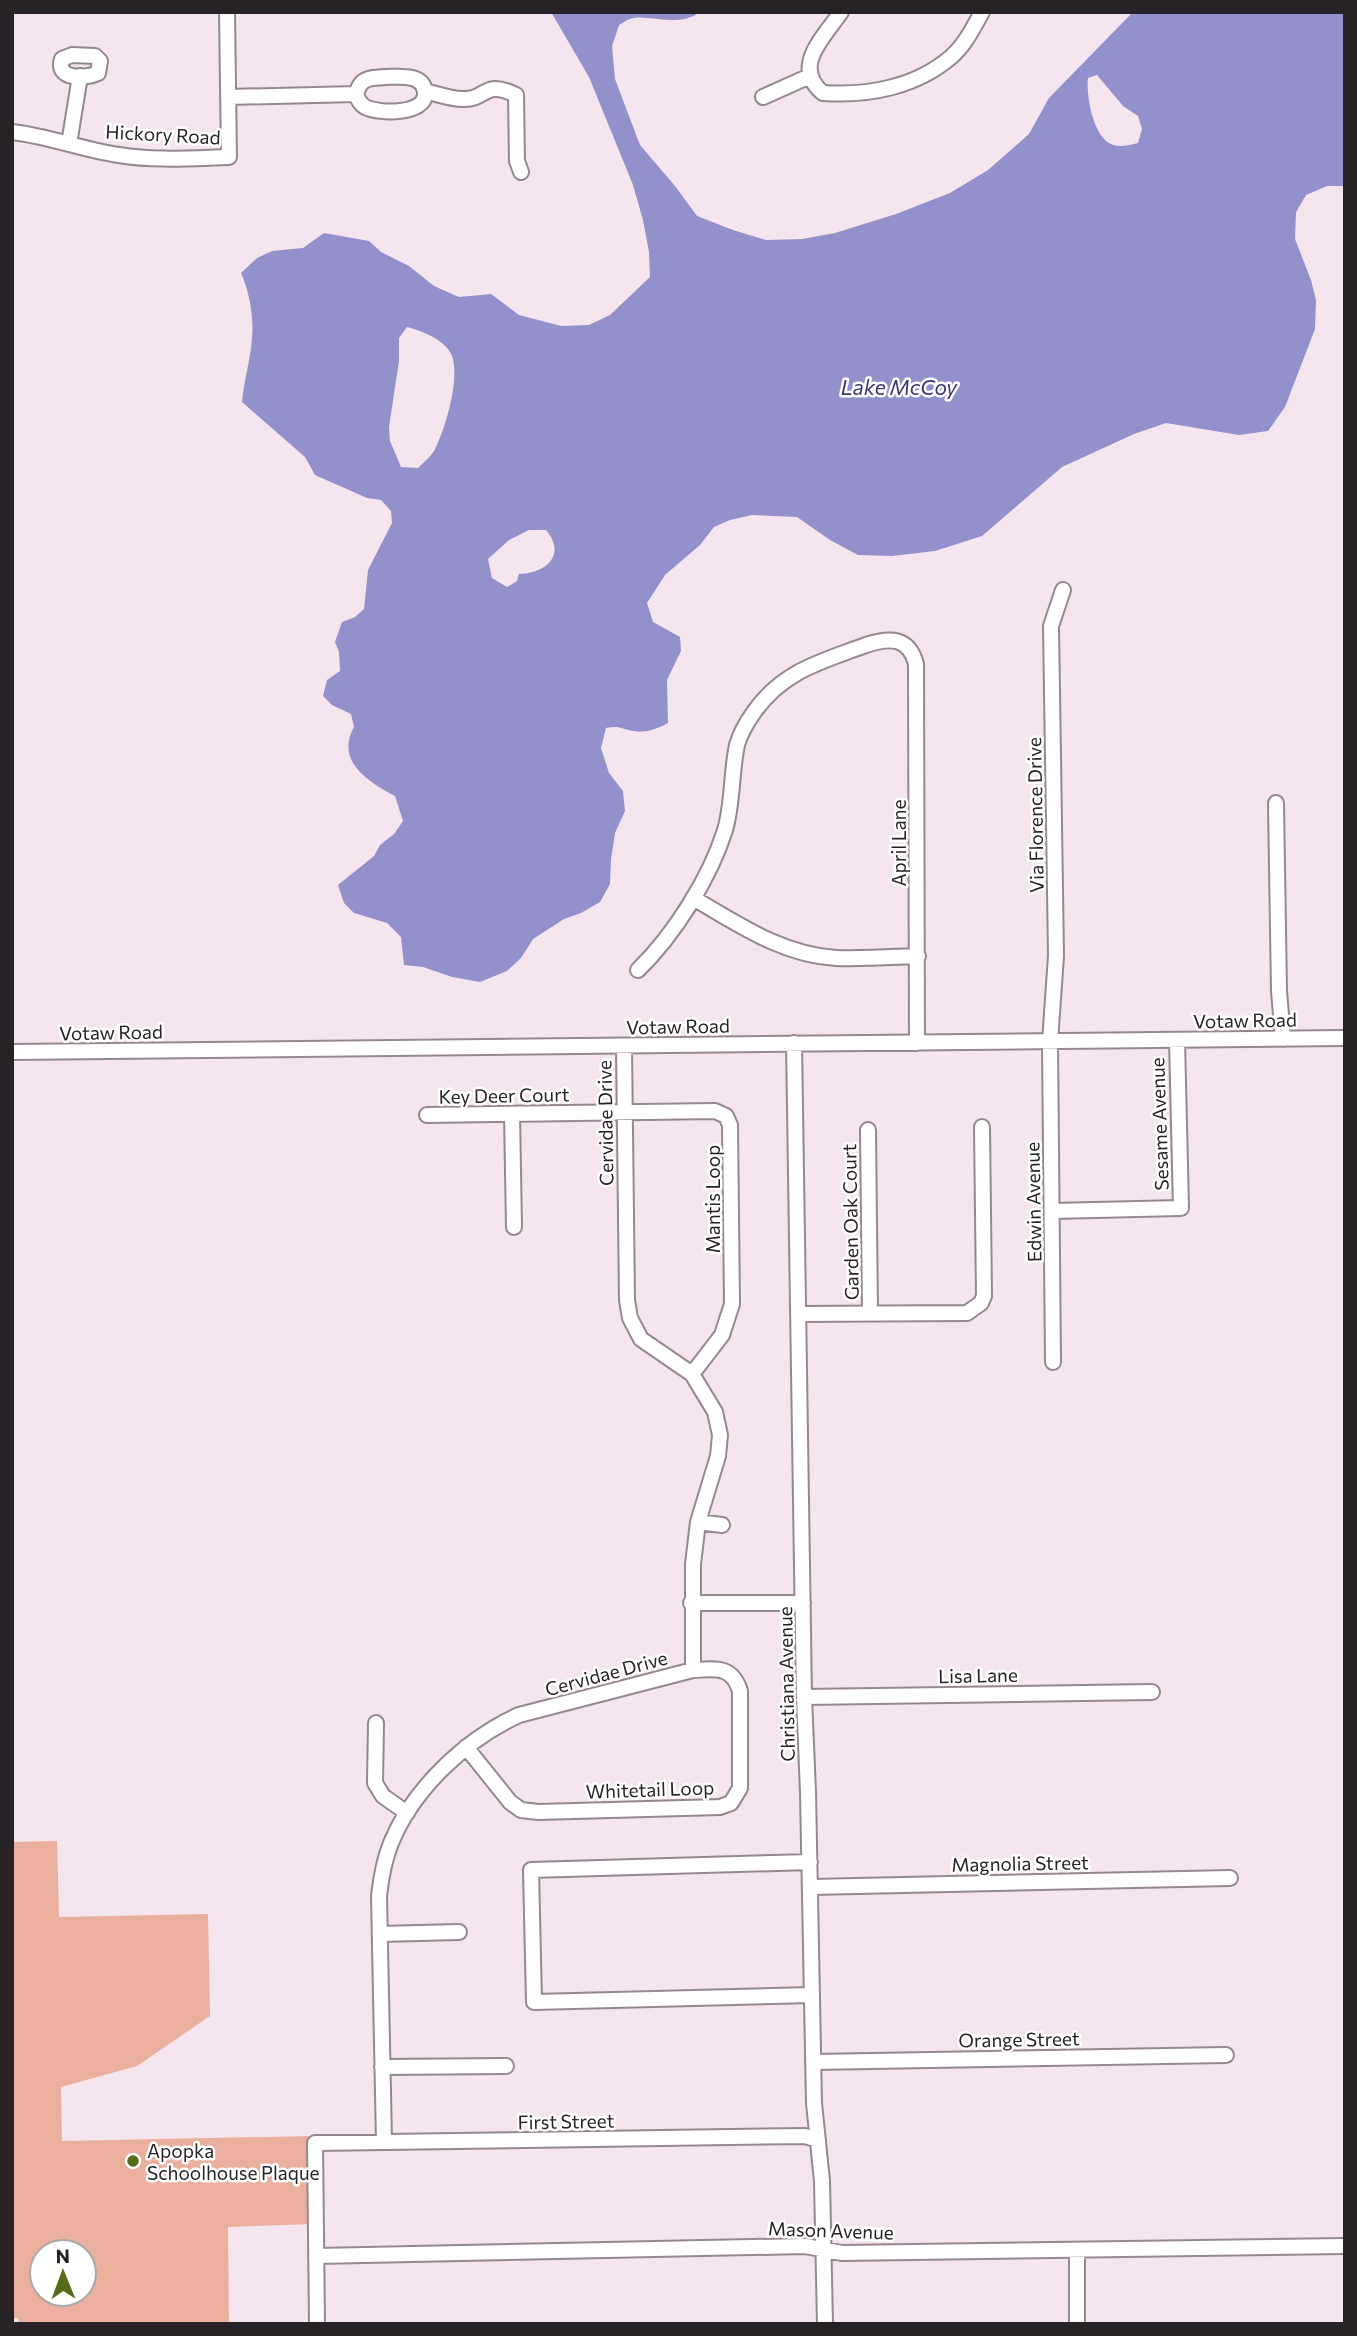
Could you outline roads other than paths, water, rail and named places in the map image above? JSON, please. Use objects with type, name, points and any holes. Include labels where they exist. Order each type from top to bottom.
[{"type":"street","points":[[227,12],[228,97],[356,94]]},
{"type":"street","points":[[841,12],[812,53],[809,64],[813,85],[823,93],[874,91],[902,86],[925,75],[952,56],[968,37],[982,12]]},
{"type":"street","points":[[69,144],[80,76]]},
{"type":"street","points":[[398,76],[416,79],[425,91],[423,101],[416,108],[392,111],[366,108],[356,94],[360,84],[368,79],[398,76]]},
{"type":"street","points":[[763,97],[810,76]]},
{"type":"street","points":[[425,91],[465,100],[478,96],[489,88],[516,95],[517,161],[522,172]]},
{"type":"street","name":"Hickory Road","points":[[12,132],[39,135],[120,156],[229,157],[228,97]]},
{"type":"street","name":"Via Florence Drive","points":[[1050,1042],[1056,956],[1051,625],[1063,590]]},
{"type":"street","name":"April Lane","points":[[693,898],[726,827],[738,742],[764,698],[788,677],[843,653],[879,640],[895,640],[908,646],[913,652],[916,664],[917,1043]]},
{"type":"street","points":[[1276,803],[1279,991],[1283,1039]]},
{"type":"street","points":[[638,970],[654,954],[693,898],[776,944],[805,953],[835,958],[918,956]]},
{"type":"street","name":"Votaw Road","points":[[12,1052],[1345,1038]]},
{"type":"street","name":"Sesame Avenue","points":[[1052,1211],[1181,1208],[1177,1040]]},
{"type":"street","name":"Edwin Avenue","points":[[1050,1042],[1053,1362]]},
{"type":"street","name":"Christiana Avenue","points":[[794,1043],[804,1697],[811,1887],[813,2062],[822,2181],[825,2324]]},
{"type":"street","name":"Cervidae Drive","points":[[384,2142],[379,1896],[391,1843],[407,1813],[441,1770],[496,1725],[519,1715],[693,1670],[691,1581],[698,1522],[718,1456],[720,1435],[715,1412],[692,1374],[641,1339],[630,1318],[627,1300],[624,1046]]},
{"type":"street","name":"Mantis Loop","points":[[624,1112],[715,1111],[726,1116],[730,1125],[732,1304],[722,1335],[692,1374]]},
{"type":"street","name":"Key Deer Court","points":[[427,1115],[624,1112]]},
{"type":"street","points":[[512,1114],[514,1227]]},
{"type":"street","points":[[798,1314],[967,1313],[981,1303],[984,1296],[982,1127]]},
{"type":"street","name":"Garden Oak Court","points":[[868,1130],[870,1313]]},
{"type":"street","points":[[698,1522],[722,1525]]},
{"type":"street","points":[[691,1603],[803,1603]]},
{"type":"street","name":"Whitetail Loop","points":[[466,1747],[510,1802],[521,1810],[538,1812],[720,1807],[732,1803],[740,1788],[740,1691],[737,1681],[730,1674],[717,1669],[693,1670]]},
{"type":"street","name":"Lisa Lane","points":[[804,1697],[1152,1692]]},
{"type":"street","points":[[376,1723],[375,1783],[383,1796],[407,1813]]},
{"type":"street","points":[[810,1862],[531,1870],[534,2002],[812,1995]]},
{"type":"street","name":"Magnolia Street","points":[[811,1887],[1230,1878]]},
{"type":"street","points":[[380,1934],[459,1932]]},
{"type":"street","name":"Orange Street","points":[[813,2062],[1226,2055]]},
{"type":"street","points":[[382,2067],[506,2066]]},
{"type":"street","name":"First Street","points":[[316,2256],[315,2143],[805,2136],[817,2140]]},
{"type":"street","name":"Mason Avenue","points":[[316,2256],[805,2246],[842,2253],[1345,2246]]},
{"type":"street","points":[[1077,2250],[1077,2324]]},
{"type":"street","points":[[316,2256],[317,2324]]},
{"type":"water","name":"Lake McCoy","points":[[551,12],[700,12],[691,17],[672,20],[629,19],[619,25],[612,46],[615,79],[640,145],[697,216],[766,240],[802,239],[835,233],[896,214],[950,193],[988,170],[1029,134],[1049,98],[1133,12],[1345,12],[1345,186],[1327,186],[1306,195],[1296,212],[1295,239],[1316,300],[1315,329],[1285,407],[1268,431],[1239,435],[1166,423],[1134,434],[1062,467],[982,536],[935,551],[892,556],[858,555],[797,517],[752,515],[714,527],[700,545],[665,575],[647,603],[653,622],[680,637],[681,651],[667,680],[668,723],[643,731],[606,728],[601,748],[609,773],[623,791],[625,811],[615,833],[610,884],[600,902],[564,919],[533,939],[521,958],[507,971],[480,982],[452,977],[423,967],[404,965],[401,937],[387,923],[354,913],[344,903],[338,885],[374,856],[380,845],[394,834],[403,821],[395,796],[365,777],[352,760],[349,750],[349,739],[354,727],[351,714],[332,705],[323,696],[327,680],[340,671],[339,652],[335,642],[342,622],[355,617],[364,609],[368,570],[392,523],[391,511],[381,500],[367,498],[315,475],[305,457],[242,402],[252,321],[241,273],[257,258],[272,251],[303,248],[324,233],[369,241],[381,252],[409,266],[434,286],[459,297],[491,294],[519,315],[561,326],[589,325],[610,315],[650,277],[649,252],[633,185],[589,77]],"holes":[[[1097,75],[1123,106],[1138,116],[1142,129],[1138,143],[1114,145],[1100,133],[1092,114],[1088,85],[1088,78]],[[407,327],[433,337],[449,350],[454,366],[451,402],[444,427],[435,450],[418,468],[401,467],[390,441],[389,427],[399,361],[399,338]],[[529,530],[546,530],[552,539],[554,555],[545,566],[519,574],[517,581],[507,587],[492,578],[488,559],[509,540]]]},
{"type":"place","name":"Apopka Schoolhouse Plaque","points":[[133,2161]]}]
